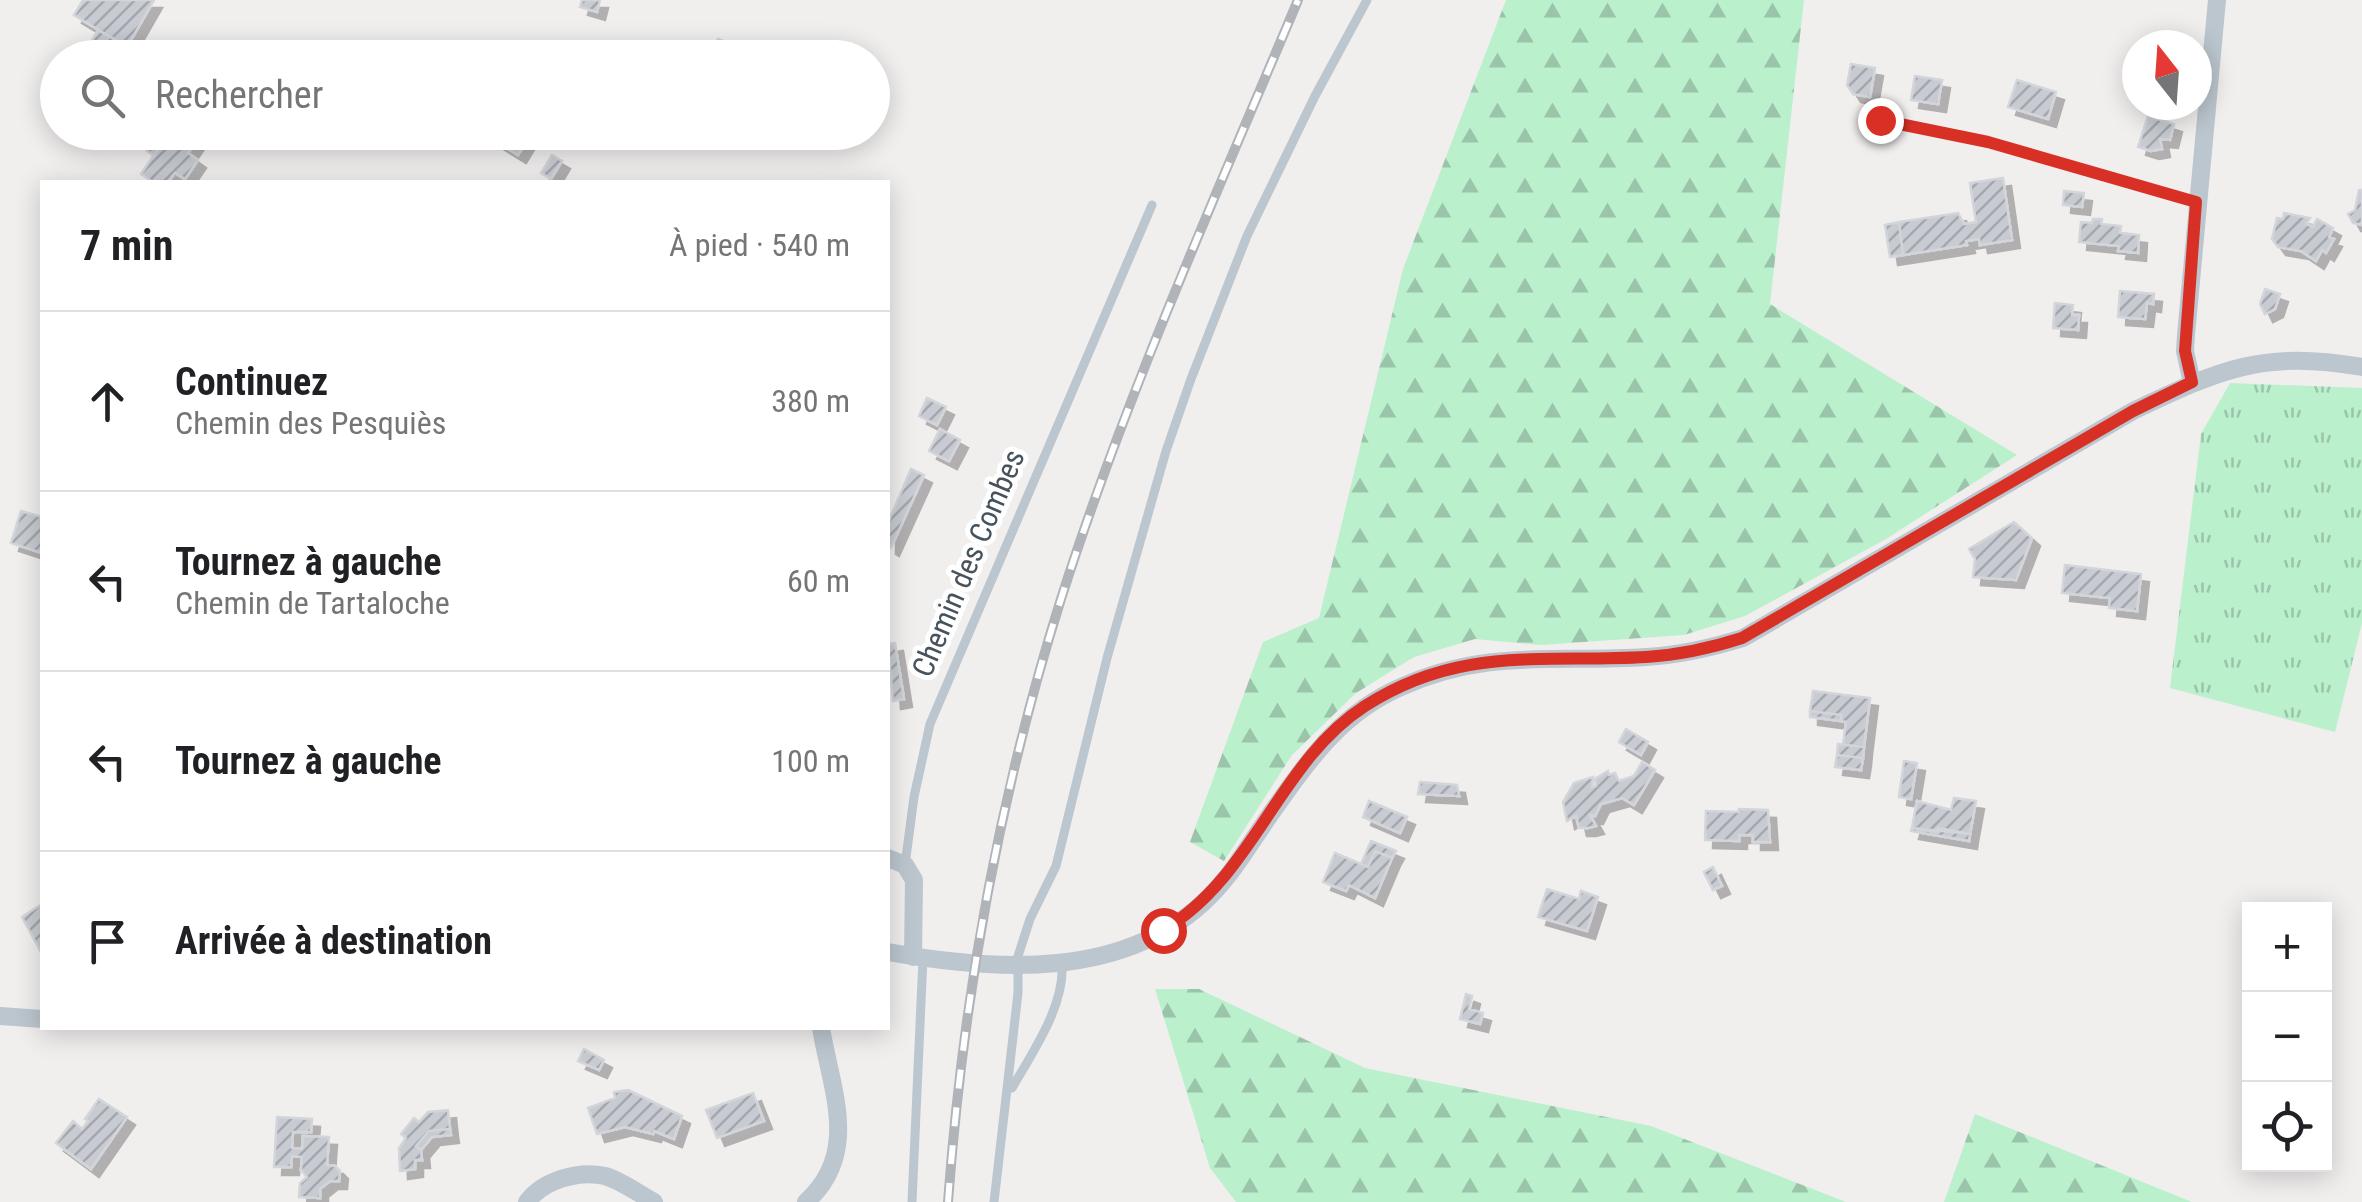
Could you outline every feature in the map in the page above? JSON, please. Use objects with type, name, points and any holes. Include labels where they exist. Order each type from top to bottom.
[{"type":"street","points":[[2192,382],[2185,351],[2217,0]]},
{"type":"street","points":[[890,952],[1016,967],[1062,964],[1141,941],[1185,917],[1209,897],[1304,767],[1339,726],[1364,706],[1397,688],[1472,663],[1525,657],[1646,657],[1702,650],[1742,638],[2133,411],[2192,382],[2234,366],[2274,361],[2324,361],[2362,367]]},
{"type":"street","name":"Chemin des Combes","points":[[896,862],[914,880],[918,957]]},
{"type":"street","points":[[890,960],[918,957]]},
{"type":"street","points":[[0,1016],[40,1019]]},
{"type":"street","points":[[806,1202],[826,1178],[839,1142],[838,1103],[821,1030]]},
{"type":"street","points":[[527,1202],[550,1183],[589,1174],[608,1177],[654,1202]]},
{"type":"lane","points":[[994,1202],[1018,993],[1016,967],[1030,919],[1056,866],[1106,658],[1166,451],[1247,236],[1366,0]]},
{"type":"lane","points":[[1880,120],[1988,142],[2196,202]]},
{"type":"lane","name":"Chemin des Combes","points":[[896,862],[930,724],[1152,204]]},
{"type":"lane","points":[[912,1202],[918,957]]},
{"type":"lane","points":[[1008,1095],[1053,1008],[1063,976],[1062,964]]},
{"type":"green space","points":[[1506,0],[1804,0],[1770,304],[2017,455],[1886,539],[1745,616],[1684,635],[1541,645],[1475,639],[1414,657],[1356,693],[1292,755],[1224,861],[1190,842],[1263,642],[1319,618],[1403,269]]},
{"type":"green space","points":[[2230,383],[2362,388],[2362,623],[2335,732],[2170,688],[2201,434]]},
{"type":"green space","points":[[1155,989],[1199,989],[1365,1068],[1651,1126],[1846,1202],[1236,1202],[1210,1168]]},
{"type":"green space","points":[[1975,1114],[2192,1202],[1944,1202]]},
{"type":"building","points":[[83,0],[154,0],[131,40],[115,40],[74,15]]},
{"type":"building","points":[[582,0],[600,0],[597,12],[580,7]]},
{"type":"building","points":[[98,30],[116,40],[92,40]]},
{"type":"building","points":[[1851,64],[1875,68],[1870,97],[1853,94],[1847,85]]},
{"type":"building","points":[[1915,76],[1942,80],[1938,104],[1911,100]]},
{"type":"building","points":[[2017,80],[2056,92],[2048,119],[2008,107]]},
{"type":"building","points":[[2147,120],[2174,124],[2170,140],[2160,139],[2162,149],[2138,147]]},
{"type":"building","points":[[158,150],[190,150],[188,153],[198,160],[185,179],[175,173],[170,180],[150,180],[141,174]]},
{"type":"building","points":[[552,155],[562,161],[551,179],[541,173]]},
{"type":"building","points":[[2003,178],[2012,240],[1980,245],[1979,239],[1966,241],[1967,245],[1903,255],[1899,222],[1958,213],[1964,224],[1976,222],[1970,183]]},
{"type":"building","points":[[2359,190],[2362,225],[2353,223],[2348,214],[2355,210]]},
{"type":"building","points":[[2064,191],[2084,193],[2082,207],[2063,205]]},
{"type":"building","points":[[2284,213],[2310,218],[2306,224],[2313,227],[2317,219],[2333,228],[2329,237],[2334,239],[2326,253],[2322,250],[2316,261],[2301,251],[2278,247],[2272,239],[2277,218],[2283,219]]},
{"type":"building","points":[[2093,219],[2121,226],[2120,233],[2139,235],[2138,253],[2118,251],[2119,246],[2079,242],[2081,222],[2092,223]]},
{"type":"building","points":[[1899,222],[1903,255],[1890,257],[1885,225]]},
{"type":"building","points":[[2265,289],[2280,294],[2275,309],[2265,314],[2260,304]]},
{"type":"building","points":[[2120,291],[2154,294],[2153,304],[2147,303],[2145,319],[2118,317]]},
{"type":"building","points":[[2055,303],[2073,305],[2072,315],[2079,315],[2078,330],[2053,328]]},
{"type":"building","points":[[927,398],[946,407],[937,425],[919,416]]},
{"type":"building","points":[[940,429],[960,440],[949,461],[929,451]]},
{"type":"building","points":[[911,469],[924,475],[891,548],[890,518]]},
{"type":"building","points":[[21,511],[40,516],[40,552],[11,543]]},
{"type":"building","points":[[2014,522],[2032,538],[2016,580],[1973,577],[1975,559],[1969,549]]},
{"type":"building","points":[[2065,565],[2141,574],[2137,611],[2109,608],[2110,598],[2062,593]]},
{"type":"building","points":[[895,643],[904,699],[893,701],[890,667],[890,644]]},
{"type":"building","points":[[1813,691],[1870,698],[1864,747],[1843,745],[1846,722],[1841,721],[1841,715],[1810,711]]},
{"type":"building","points":[[1810,711],[1841,715],[1841,721],[1810,717]]},
{"type":"building","points":[[1626,729],[1648,742],[1641,755],[1619,742]]},
{"type":"building","points":[[1838,744],[1864,747],[1863,758],[1837,755]]},
{"type":"building","points":[[1837,755],[1863,758],[1861,770],[1835,767]]},
{"type":"building","points":[[1904,761],[1917,763],[1911,799],[1899,797]]},
{"type":"building","points":[[1642,762],[1655,770],[1634,805],[1622,798],[1601,804],[1595,816],[1590,815],[1596,826],[1588,828],[1579,828],[1576,816],[1567,821],[1563,802],[1574,783],[1593,777],[1592,787],[1596,786],[1595,779],[1608,771],[1609,775],[1615,773],[1619,781],[1634,776]]},
{"type":"building","points":[[1420,782],[1457,785],[1459,796],[1418,794]]},
{"type":"building","points":[[1954,798],[1976,801],[1970,834],[1912,828],[1917,801],[1951,810]]},
{"type":"building","points":[[1369,801],[1407,817],[1400,833],[1363,817]]},
{"type":"building","points":[[1768,810],[1770,842],[1753,842],[1753,835],[1739,835],[1739,841],[1705,840],[1706,811]]},
{"type":"building","points":[[1912,828],[1970,834],[1969,841],[1911,831]]},
{"type":"building","points":[[1371,841],[1396,851],[1392,858],[1375,851],[1368,867],[1361,864]]},
{"type":"building","points":[[1375,851],[1392,858],[1375,898],[1349,885],[1346,891],[1323,882],[1335,853],[1368,867]]},
{"type":"building","points":[[1713,867],[1722,886],[1713,890],[1704,872]]},
{"type":"building","points":[[1547,889],[1579,899],[1581,891],[1598,897],[1587,931],[1538,917]]},
{"type":"building","points":[[40,905],[40,950],[22,917]]},
{"type":"building","points":[[1466,994],[1472,996],[1469,1009],[1483,1013],[1480,1024],[1460,1019]]},
{"type":"building","points":[[584,1049],[604,1060],[599,1070],[578,1061]]},
{"type":"building","points":[[628,1090],[682,1116],[674,1139],[654,1131],[653,1134],[625,1127],[597,1134],[588,1108],[615,1098],[614,1092]]},
{"type":"building","points":[[753,1093],[764,1121],[717,1138],[706,1110]]},
{"type":"building","points":[[99,1099],[127,1117],[91,1169],[56,1143],[73,1121],[82,1129]]},
{"type":"building","points":[[448,1110],[450,1129],[429,1131],[416,1146],[421,1150],[422,1160],[415,1160],[415,1169],[400,1171],[399,1148],[406,1138],[401,1134],[414,1118],[419,1122],[428,1112]]},
{"type":"building","points":[[277,1117],[312,1119],[311,1132],[293,1132],[292,1148],[302,1149],[303,1136],[329,1137],[327,1165],[340,1171],[339,1181],[330,1181],[320,1189],[320,1198],[299,1197],[300,1183],[307,1177],[301,1170],[302,1157],[292,1156],[291,1167],[274,1167]]},
{"type":"building","points":[[450,1129],[451,1135],[432,1137],[421,1150],[416,1146],[429,1131]]},
{"type":"railway","points":[[948,1202],[974,973],[1002,822],[1039,673],[1114,447],[1298,0]]},
{"type":"route","points":[[1163,930],[1209,897],[1304,767],[1339,726],[1364,706],[1397,688],[1472,663],[1525,657],[1646,657],[1702,650],[1742,638],[1962,514],[2133,411],[2192,382],[2185,351],[2196,202],[1988,142],[1880,120]]}]
